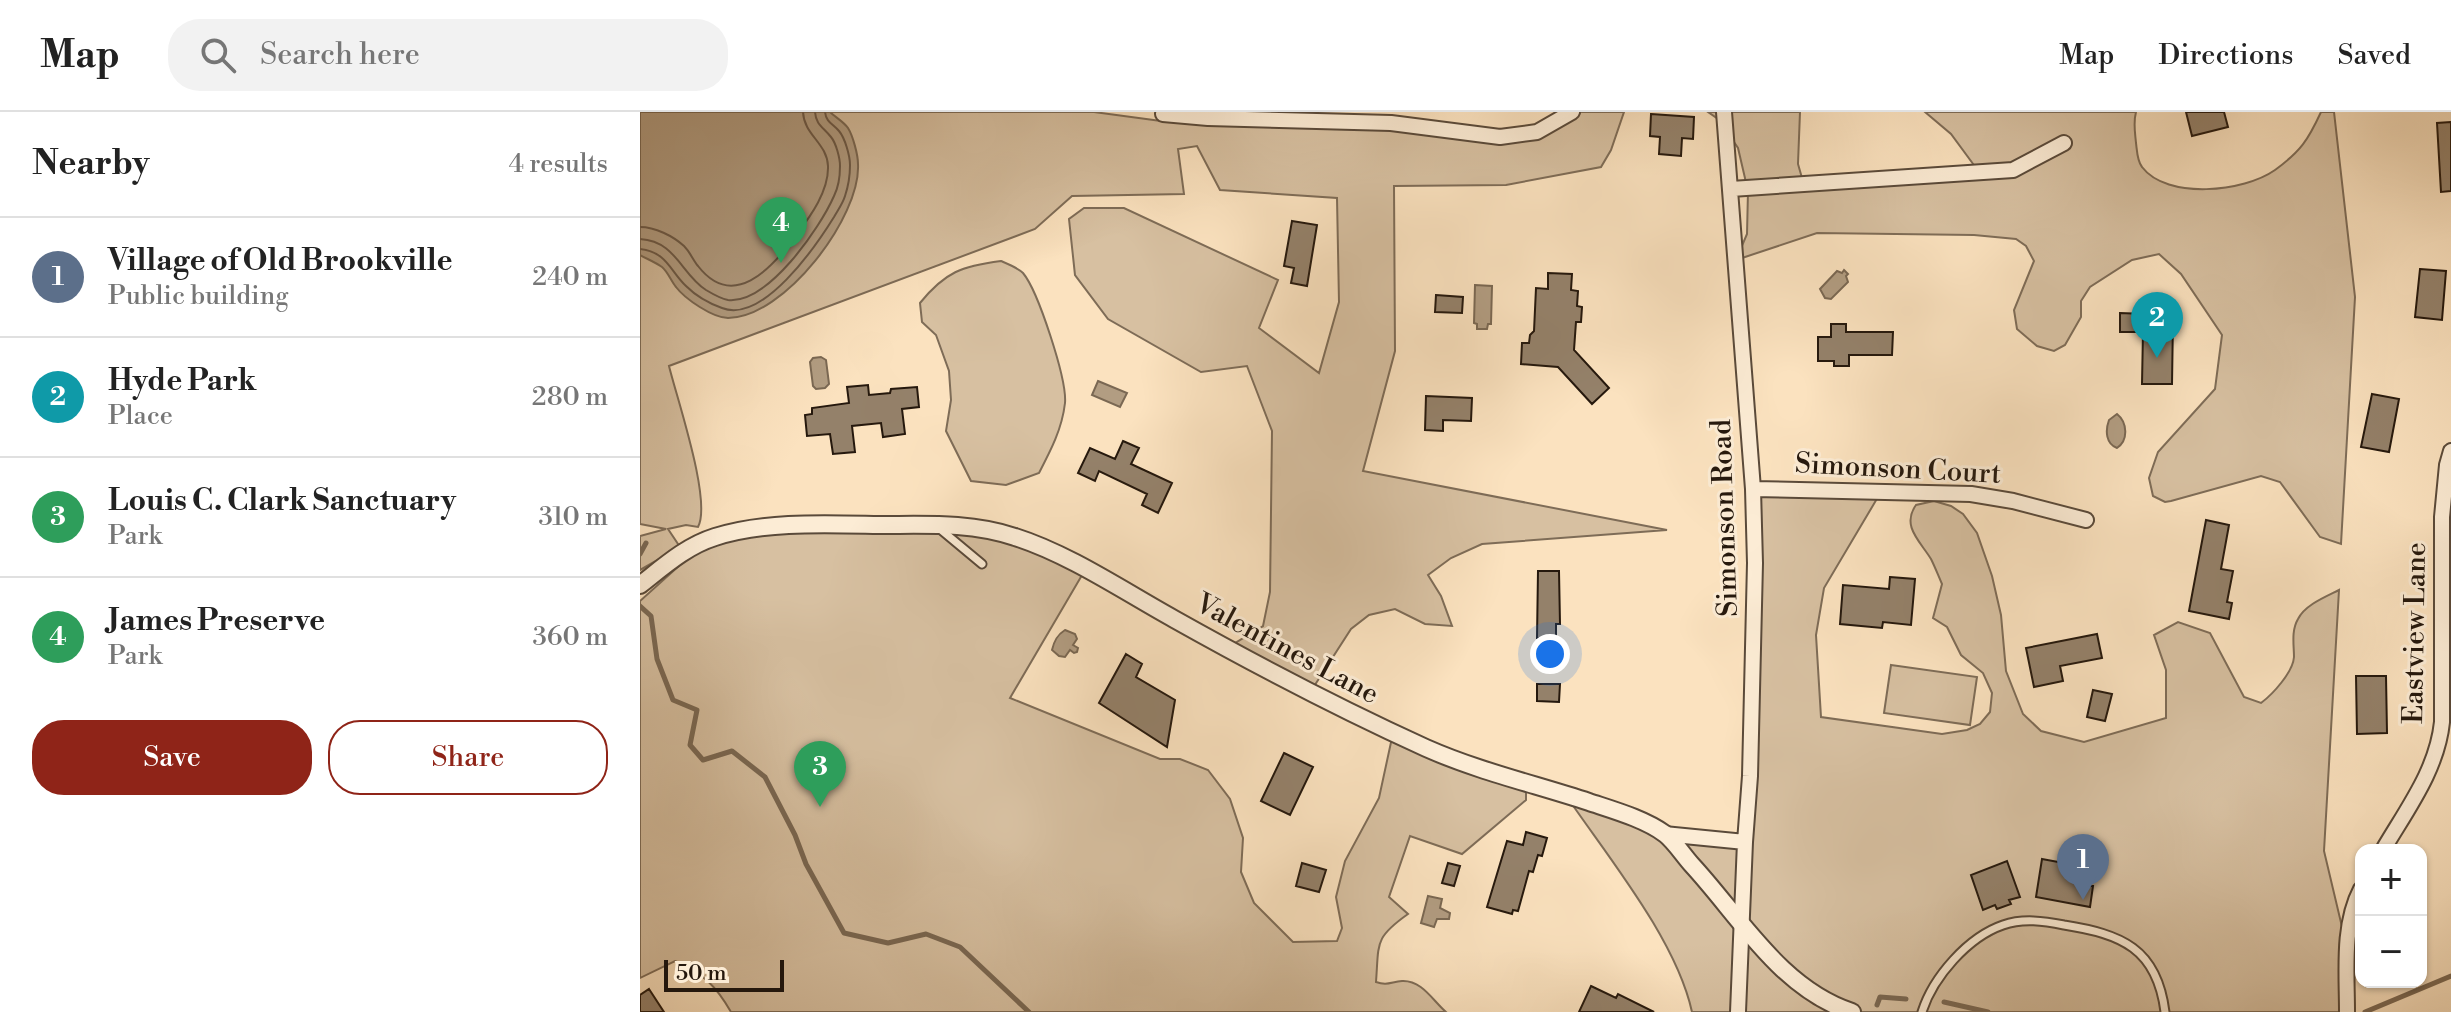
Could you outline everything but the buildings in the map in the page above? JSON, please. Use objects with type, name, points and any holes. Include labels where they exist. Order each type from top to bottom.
[{"type":"street","points":[[1163,114],[1391,123],[1500,137],[1537,132],[1572,112]]},
{"type":"street","name":"Simonson Road","points":[[1724,112],[1753,489],[1754,643],[1738,1012]]},
{"type":"street","points":[[1731,189],[2013,170],[2064,143]]},
{"type":"street","name":"Eastview Lane","points":[[2387,844],[2428,775],[2440,740],[2442,517],[2450,460]]},
{"type":"street","name":"Simonson Court","points":[[1753,489],[1971,494],[2013,501],[2086,520]]},
{"type":"street","name":"Valentines Lane","points":[[640,585],[691,548],[715,537],[759,528],[844,524],[935,525],[988,529],[1017,537],[1052,552],[1212,641],[1418,744],[1477,768],[1625,814],[1664,834],[1789,976],[1831,1005],[1852,1012]]},
{"type":"street","points":[[1664,834],[1745,842]]},
{"type":"street","points":[[2347,1012],[2348,947],[2351,913],[2355,903]]},
{"type":"lane","points":[[935,525],[982,564]]},
{"type":"lane","points":[[1922,1012],[1940,974],[1980,936],[2005,924],[2028,921],[2100,931],[2130,945],[2155,974],[2165,1012]]},
{"type":"shaded area","points":[[640,112],[1094,112],[1161,121],[1307,128],[1386,127],[1502,141],[1577,112],[1624,112],[1611,150],[1601,167],[1506,185],[1394,186],[1395,351],[1363,471],[1667,530],[1482,544],[1451,558],[1428,575],[1441,596],[1452,626],[1425,624],[1395,609],[1369,615],[1351,629],[1311,691],[1227,648],[1263,626],[1270,592],[1272,431],[1247,366],[1201,372],[1108,319],[1075,275],[1069,219],[1084,208],[1124,208],[1278,280],[1259,328],[1319,373],[1339,302],[1337,198],[1220,190],[1197,146],[1178,149],[1184,194],[1072,196],[1035,229],[669,366],[697,473],[701,514],[698,527],[686,525],[668,529],[680,547],[640,570],[640,536],[666,529],[640,524]]},
{"type":"shaded area","points":[[1708,112],[1800,112],[1798,164],[1802,178],[1979,172],[1951,134],[1925,112],[2136,112],[2136,143],[2142,167],[2154,178],[2169,184],[2206,189],[2245,183],[2275,170],[2303,144],[2321,112],[2334,112],[2355,297],[2341,544],[2320,537],[2280,482],[2261,476],[2171,501],[2165,502],[2153,496],[2149,478],[2158,452],[2215,389],[2222,335],[2181,274],[2159,254],[2132,260],[2090,287],[2081,301],[2081,317],[2065,345],[2054,351],[2037,346],[2017,329],[2014,310],[2034,261],[2026,246],[2016,239],[1974,235],[1817,233],[1736,260],[1747,234],[1748,191],[1738,148],[1718,119]]},
{"type":"shaded area","points":[[1001,261],[1023,273],[1036,298],[1057,356],[1065,403],[1059,431],[1039,473],[1006,485],[971,481],[946,431],[951,400],[949,371],[936,335],[922,322],[920,303],[955,272]]},
{"type":"shaded area","points":[[1753,489],[1878,497],[1824,588],[1816,635],[1821,717],[1942,734],[1967,730],[1980,724],[1990,712],[1992,693],[1983,673],[1961,655],[1947,627],[1933,618],[1942,584],[1911,527],[1910,520],[1916,505],[1934,501],[1951,506],[1963,514],[1977,533],[2001,615],[2006,671],[2023,714],[2041,731],[2084,742],[2166,718],[2166,670],[2154,635],[2178,622],[2210,633],[2244,697],[2261,703],[2286,676],[2293,663],[2294,628],[2301,614],[2339,590],[2324,851],[2348,952],[2347,1012],[1692,1012],[1684,984],[1656,927],[1565,794],[1664,834],[1745,842]]},
{"type":"shaded area","points":[[759,528],[988,529],[1085,570],[1010,698],[1160,759],[1180,759],[1208,770],[1230,799],[1243,838],[1241,872],[1254,903],[1293,942],[1337,941],[1342,928],[1336,897],[1345,861],[1379,798],[1393,733],[1526,782],[1526,800],[1462,854],[1410,836],[1389,897],[1408,914],[1389,929],[1380,942],[1376,982],[1415,984],[1446,1012],[731,1012],[708,981],[675,961],[640,978],[640,601],[691,555]]},
{"type":"shaded area","points":[[1891,665],[1977,677],[1970,725],[1884,713]]},
{"type":"water","points":[[640,112],[830,112],[848,128],[858,164],[856,186],[833,236],[795,283],[750,314],[722,317],[686,297],[662,267],[640,255]]},
{"type":"water","points":[[1844,270],[1848,274],[1848,282],[1831,299],[1825,298],[1820,289],[1837,271],[1842,273]]},
{"type":"water","points":[[1475,285],[1492,286],[1491,324],[1487,329],[1477,329],[1474,323]]},
{"type":"water","points":[[813,358],[826,360],[829,384],[816,389],[810,362]]},
{"type":"water","points":[[1098,381],[1127,393],[1120,407],[1092,395]]},
{"type":"water","points":[[2117,414],[2125,431],[2117,448],[2107,433],[2109,420]]},
{"type":"water","points":[[1065,630],[1075,634],[1077,639],[1073,645],[1078,648],[1074,653],[1070,650],[1065,657],[1052,650],[1056,638]]},
{"type":"water","points":[[1428,896],[1442,899],[1440,908],[1450,913],[1449,919],[1437,919],[1434,927],[1421,923]]},
{"type":"waterway","points":[[640,554],[646,543]]},
{"type":"waterway","points":[[640,606],[651,616],[657,659],[673,700],[697,710],[690,745],[703,760],[732,751],[765,777],[795,835],[806,864],[844,933],[888,943],[926,934],[960,947],[1029,1012]]},
{"type":"waterway","points":[[2365,1012],[2451,976]]},
{"type":"waterway","points":[[1877,1005],[1880,997],[1906,999]]},
{"type":"waterway","points":[[1944,1002],[1988,1012]]},
{"type":"place","name":"James Preserve","points":[[781,263]]},
{"type":"place","name":"Hyde Park","points":[[2157,358]]},
{"type":"place","name":"Louis C. Clark Sanctuary","points":[[820,807]]},
{"type":"place","name":"Village of Old Brookville","points":[[2083,900]]}]
